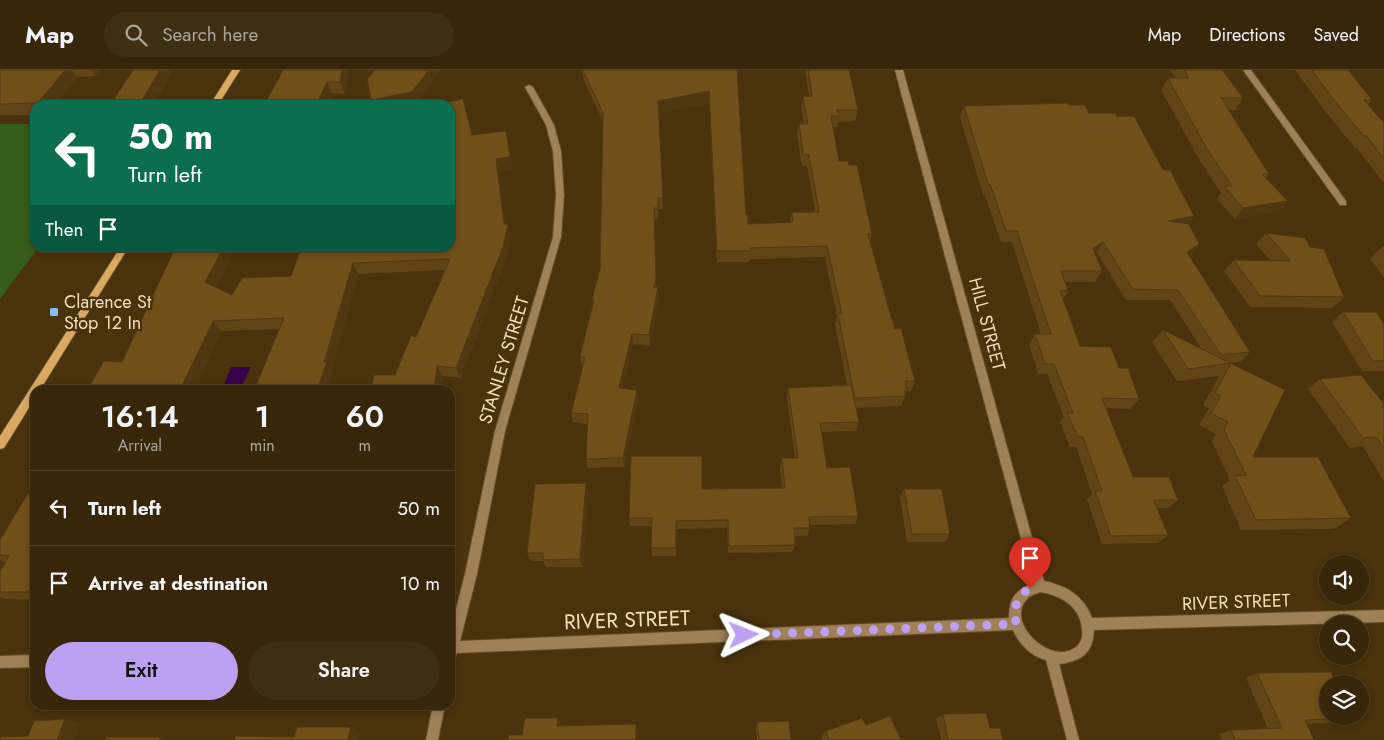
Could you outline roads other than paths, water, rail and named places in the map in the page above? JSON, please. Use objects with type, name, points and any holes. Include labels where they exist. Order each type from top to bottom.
[{"type":"main road","points":[[217,100],[236,70]]},
{"type":"main road","points":[[38,385],[121,252]]},
{"type":"main road","points":[[0,445],[30,397]]},
{"type":"street","name":"HILL STREET","points":[[900,70],[1040,586]]},
{"type":"street","points":[[1247,70],[1343,203]]},
{"type":"street","name":"STANLEY STREET","points":[[455,635],[471,574],[500,430],[557,237],[560,189],[556,149],[550,125],[529,87]]},
{"type":"street","points":[[1040,586],[1053,588],[1064,593],[1075,601],[1084,612],[1089,634],[1086,643],[1080,651],[1072,656],[1051,656],[1029,645],[1021,635],[1014,613],[1016,602],[1021,594],[1030,588],[1040,586]]},
{"type":"street","name":"RIVER STREET","points":[[1088,624],[1384,616]]},
{"type":"street","name":"RIVER STREET","points":[[455,650],[1016,624]]},
{"type":"street","points":[[1051,656],[1073,740]]},
{"type":"street","points":[[0,662],[30,661]]},
{"type":"street","points":[[432,740],[438,710]]},
{"type":"place","name":"Clarence St Stop 12 In","points":[[54,312]]}]
